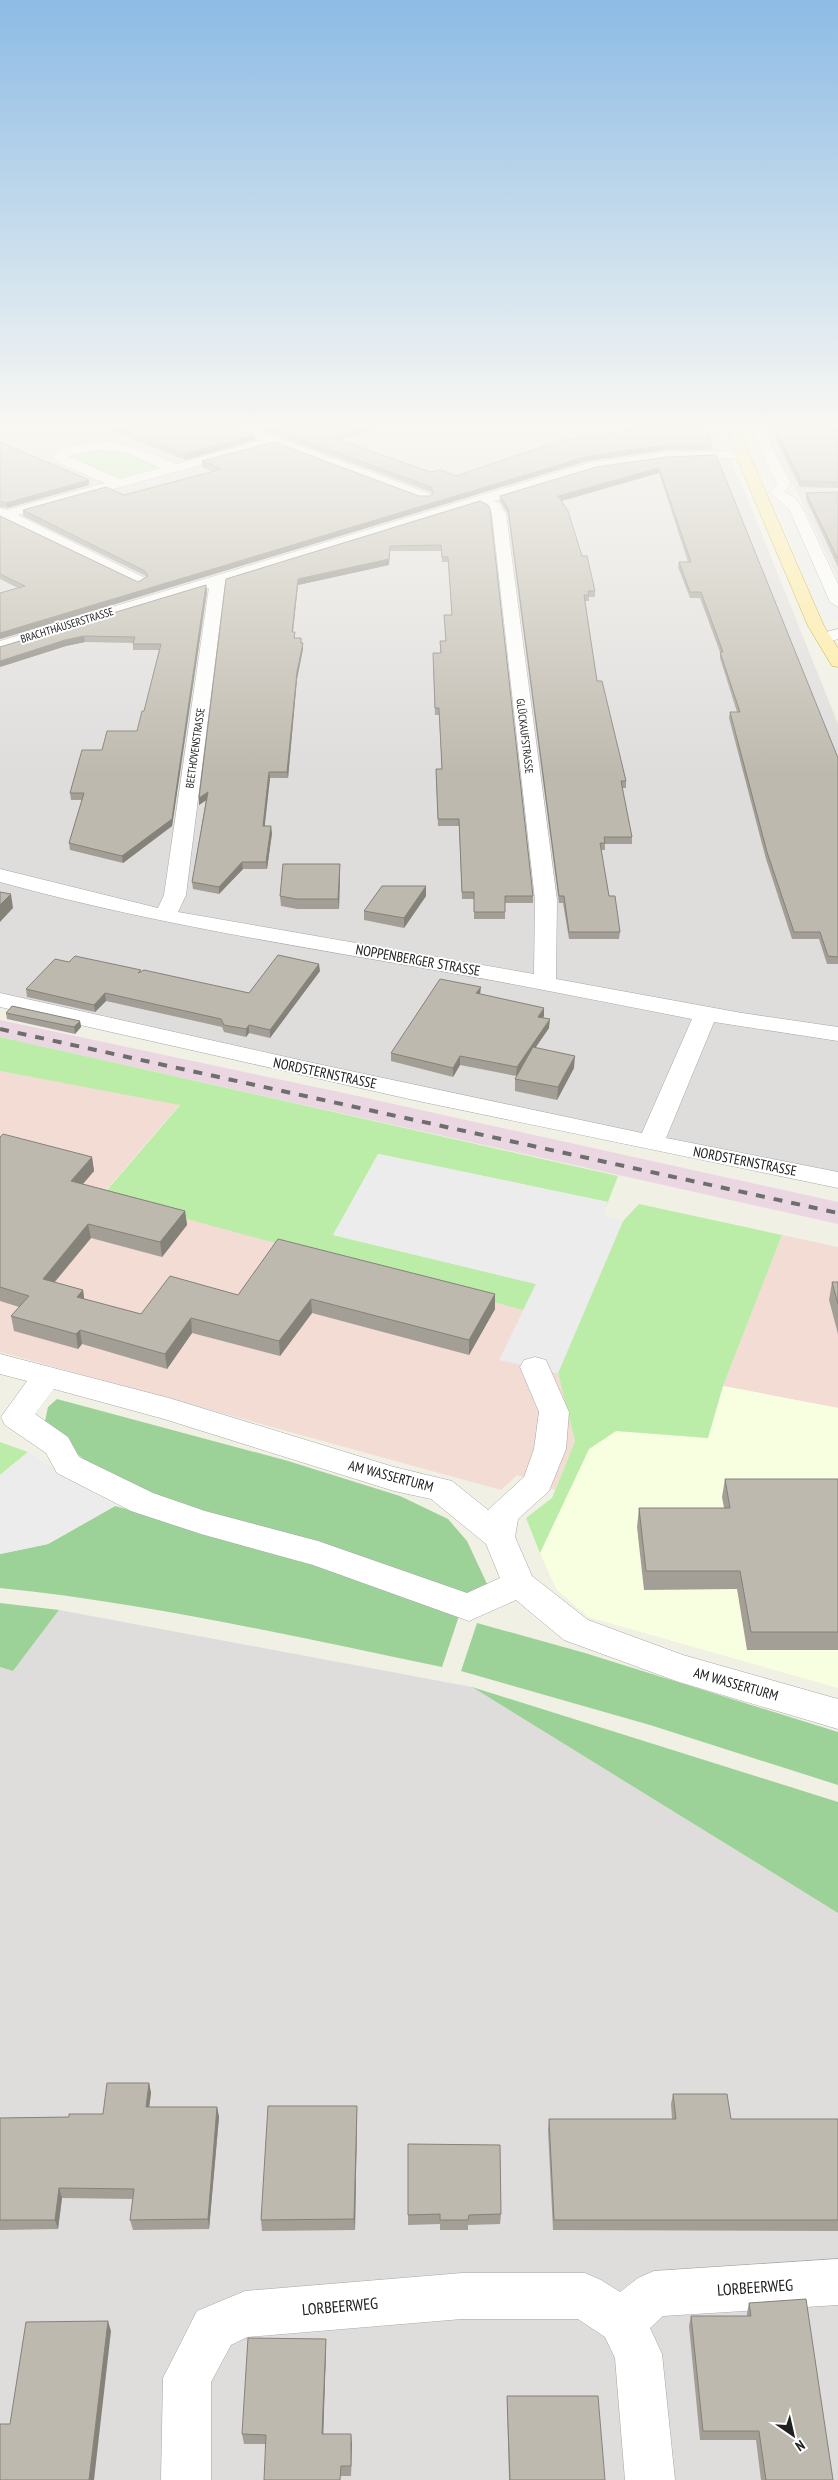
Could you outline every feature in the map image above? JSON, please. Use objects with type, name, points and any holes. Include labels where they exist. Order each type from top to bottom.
[{"type":"main road","points":[[780,543],[816,626],[834,637],[838,662]]},
{"type":"street","points":[[61,543],[139,581]]},
{"type":"street","name":"BRACHTHÄUSERSTRASSE","points":[[0,646],[339,543]]},
{"type":"street","name":"GLÜCKAUFSTRASSE","points":[[502,543],[546,900],[545,982]]},
{"type":"street","points":[[811,543],[838,602]]},
{"type":"street","name":"BEETHOVENSTRASSE","points":[[165,916],[175,895],[218,579]]},
{"type":"street","name":"NOPPENBERGER STRASSE","points":[[0,875],[59,893],[165,916],[545,982],[706,1014],[838,1034]]},
{"type":"street","name":"NORDSTERNSTRASSE","points":[[0,1000],[352,1080],[838,1180]]},
{"type":"street","points":[[651,1143],[706,1014]]},
{"type":"street","name":"AM WASSERTURM","points":[[0,1364],[169,1409],[394,1479],[441,1489],[499,1538],[520,1584],[576,1630],[679,1668],[838,1714]]},
{"type":"street","points":[[499,1538],[502,1514],[538,1483],[550,1449],[554,1412],[535,1367]]},
{"type":"street","points":[[47,1376],[16,1417],[57,1445],[68,1465],[142,1502],[201,1522],[318,1554],[469,1607],[520,1584]]},
{"type":"street","name":"LORBEERWEG","points":[[621,2321],[654,2294],[838,2282]]},
{"type":"street","name":"LORBEERWEG","points":[[186,2480],[187,2378],[214,2328],[245,2314],[462,2296],[585,2296],[621,2321],[638,2354],[650,2480]]},
{"type":"shaded area","points":[[0,543],[765,543],[838,724],[838,1175],[500,1105],[0,993]]},
{"type":"shaded area","points":[[791,543],[811,543],[838,602],[838,620],[822,616]]},
{"type":"shaded area","points":[[821,543],[838,543],[838,579]]},
{"type":"shaded area","points":[[0,1020],[353,1095],[838,1202],[838,1224],[0,1037]]},
{"type":"shaded area","points":[[0,1071],[180,1104],[102,1195],[523,1310],[536,1284],[333,1235],[608,1202],[603,1216],[623,1221],[558,1373],[575,1440],[555,1490],[517,1475],[501,1490],[0,1352]]},
{"type":"shaded area","points":[[379,1154],[608,1202],[603,1216],[623,1221],[558,1373],[499,1360],[536,1284],[333,1235]]},
{"type":"shaded area","points":[[782,1235],[838,1247],[838,1408],[723,1386]]},
{"type":"shaded area","points":[[723,1386],[838,1408],[838,1688],[588,1617],[556,1589],[540,1553],[589,1449],[616,1431],[708,1438]]},
{"type":"shaded area","points":[[28,1452],[115,1506],[48,1544],[0,1554],[0,1475]]},
{"type":"shaded area","points":[[59,1610],[472,1687],[838,1913],[838,2480],[0,2480],[0,1667],[13,1671]]},
{"type":"green space","points":[[0,1037],[618,1176],[608,1202],[378,1154],[333,1235],[536,1284],[523,1310],[102,1196],[180,1105],[0,1071]]},
{"type":"green space","points":[[639,1204],[782,1235],[723,1386],[708,1438],[616,1431],[589,1449],[540,1553],[526,1518],[552,1498],[575,1441],[558,1373],[623,1221]]},
{"type":"green space","points":[[57,1399],[288,1461],[400,1496],[448,1519],[467,1541],[488,1586],[467,1594],[149,1495],[100,1472],[71,1449],[45,1421],[48,1407]]},
{"type":"green space","points":[[0,1442],[28,1452],[0,1475]]},
{"type":"green space","points":[[115,1506],[339,1568],[460,1613],[442,1667],[167,1612],[56,1594],[0,1588],[0,1554],[48,1544]]},
{"type":"green space","points":[[0,1603],[59,1610],[13,1671],[0,1667]]},
{"type":"green space","points":[[477,1623],[585,1653],[838,1732],[838,1785],[650,1725],[461,1671]]},
{"type":"green space","points":[[472,1687],[838,1802],[838,1913]]},
{"type":"building","points":[[0,543],[56,543],[138,582],[148,576],[145,571],[88,543],[300,543],[0,633],[0,593],[25,586],[0,574]]},
{"type":"building","points":[[344,543],[494,543],[533,896],[505,896],[505,912],[474,912],[474,892],[462,892],[459,819],[438,819],[436,769],[442,769],[439,708],[435,708],[433,653],[441,653],[440,641],[446,641],[444,615],[452,615],[448,557],[442,557],[441,545],[390,546],[389,559],[298,579],[292,632],[295,632],[294,638],[301,638],[301,643],[303,643],[297,672],[287,772],[269,772],[263,826],[271,826],[266,862],[242,862],[219,887],[192,882],[208,792],[199,798],[226,579]]},
{"type":"building","points":[[513,543],[578,543],[582,556],[587,556],[595,591],[588,591],[589,595],[584,595],[597,681],[602,681],[626,781],[621,781],[632,837],[604,837],[605,843],[600,843],[609,896],[615,896],[620,932],[569,932],[564,896],[559,896]]},
{"type":"building","points":[[684,543],[751,543],[838,758],[838,957],[828,956],[820,932],[794,932],[767,852],[730,712],[740,712],[720,652],[723,652],[701,592],[690,592],[679,562],[691,562]]},
{"type":"building","points":[[830,543],[838,543],[838,559]]},
{"type":"building","points":[[206,585],[172,819],[122,856],[69,843],[84,793],[70,793],[82,750],[102,750],[107,731],[137,731],[161,644],[133,644],[135,637],[84,636],[65,640],[0,661],[0,647]]},
{"type":"building","points":[[283,864],[340,864],[338,899],[296,899],[280,896]]},
{"type":"building","points":[[382,886],[426,886],[404,918],[364,911]]},
{"type":"building","points":[[0,892],[11,894],[0,905]]},
{"type":"building","points":[[278,955],[319,964],[270,1030],[249,1025],[246,1029],[224,1025],[221,1019],[105,993],[94,1005],[26,989],[55,959],[69,962],[75,956],[141,970],[138,973],[144,970],[249,993]]},
{"type":"building","points":[[440,979],[481,987],[476,993],[544,1008],[538,1017],[550,1019],[517,1067],[460,1056],[453,1068],[391,1053]]},
{"type":"building","points":[[12,1006],[80,1021],[74,1027],[6,1013]]},
{"type":"building","points":[[533,1047],[575,1056],[558,1087],[515,1079]]},
{"type":"building","points":[[3,1134],[92,1157],[71,1181],[185,1211],[160,1242],[88,1224],[43,1279],[83,1290],[77,1297],[141,1314],[170,1276],[238,1295],[278,1239],[495,1294],[469,1340],[311,1299],[279,1341],[191,1318],[165,1354],[80,1330],[76,1334],[11,1316],[29,1296],[0,1287],[0,1137]]},
{"type":"building","points":[[832,1282],[838,1282],[838,1304]]},
{"type":"building","points":[[725,1479],[838,1479],[838,1632],[751,1632],[740,1571],[646,1571],[639,1508],[730,1508]]},
{"type":"building","points":[[107,2083],[149,2083],[146,2107],[217,2107],[208,2219],[130,2220],[134,2189],[59,2188],[55,2220],[0,2220],[0,2118],[69,2117],[69,2114],[103,2114]]},
{"type":"building","points":[[673,2094],[727,2094],[731,2119],[838,2119],[838,2220],[554,2220],[549,2119],[676,2119]]},
{"type":"building","points":[[268,2106],[357,2106],[354,2219],[261,2220]]},
{"type":"building","points":[[408,2144],[500,2145],[501,2214],[469,2215],[468,2220],[440,2220],[440,2214],[408,2215]]},
{"type":"building","points":[[806,2299],[833,2480],[766,2480],[759,2431],[703,2431],[691,2316],[751,2316],[749,2303]]},
{"type":"building","points":[[108,2321],[89,2480],[0,2480],[0,2424],[10,2424],[26,2322]]},
{"type":"building","points":[[248,2338],[326,2339],[322,2434],[351,2434],[351,2466],[341,2466],[340,2480],[264,2480],[266,2435],[242,2434]]},
{"type":"building","points":[[507,2396],[598,2396],[605,2480],[510,2480]]},
{"type":"railway","points":[[0,1029],[838,1213]]}]
